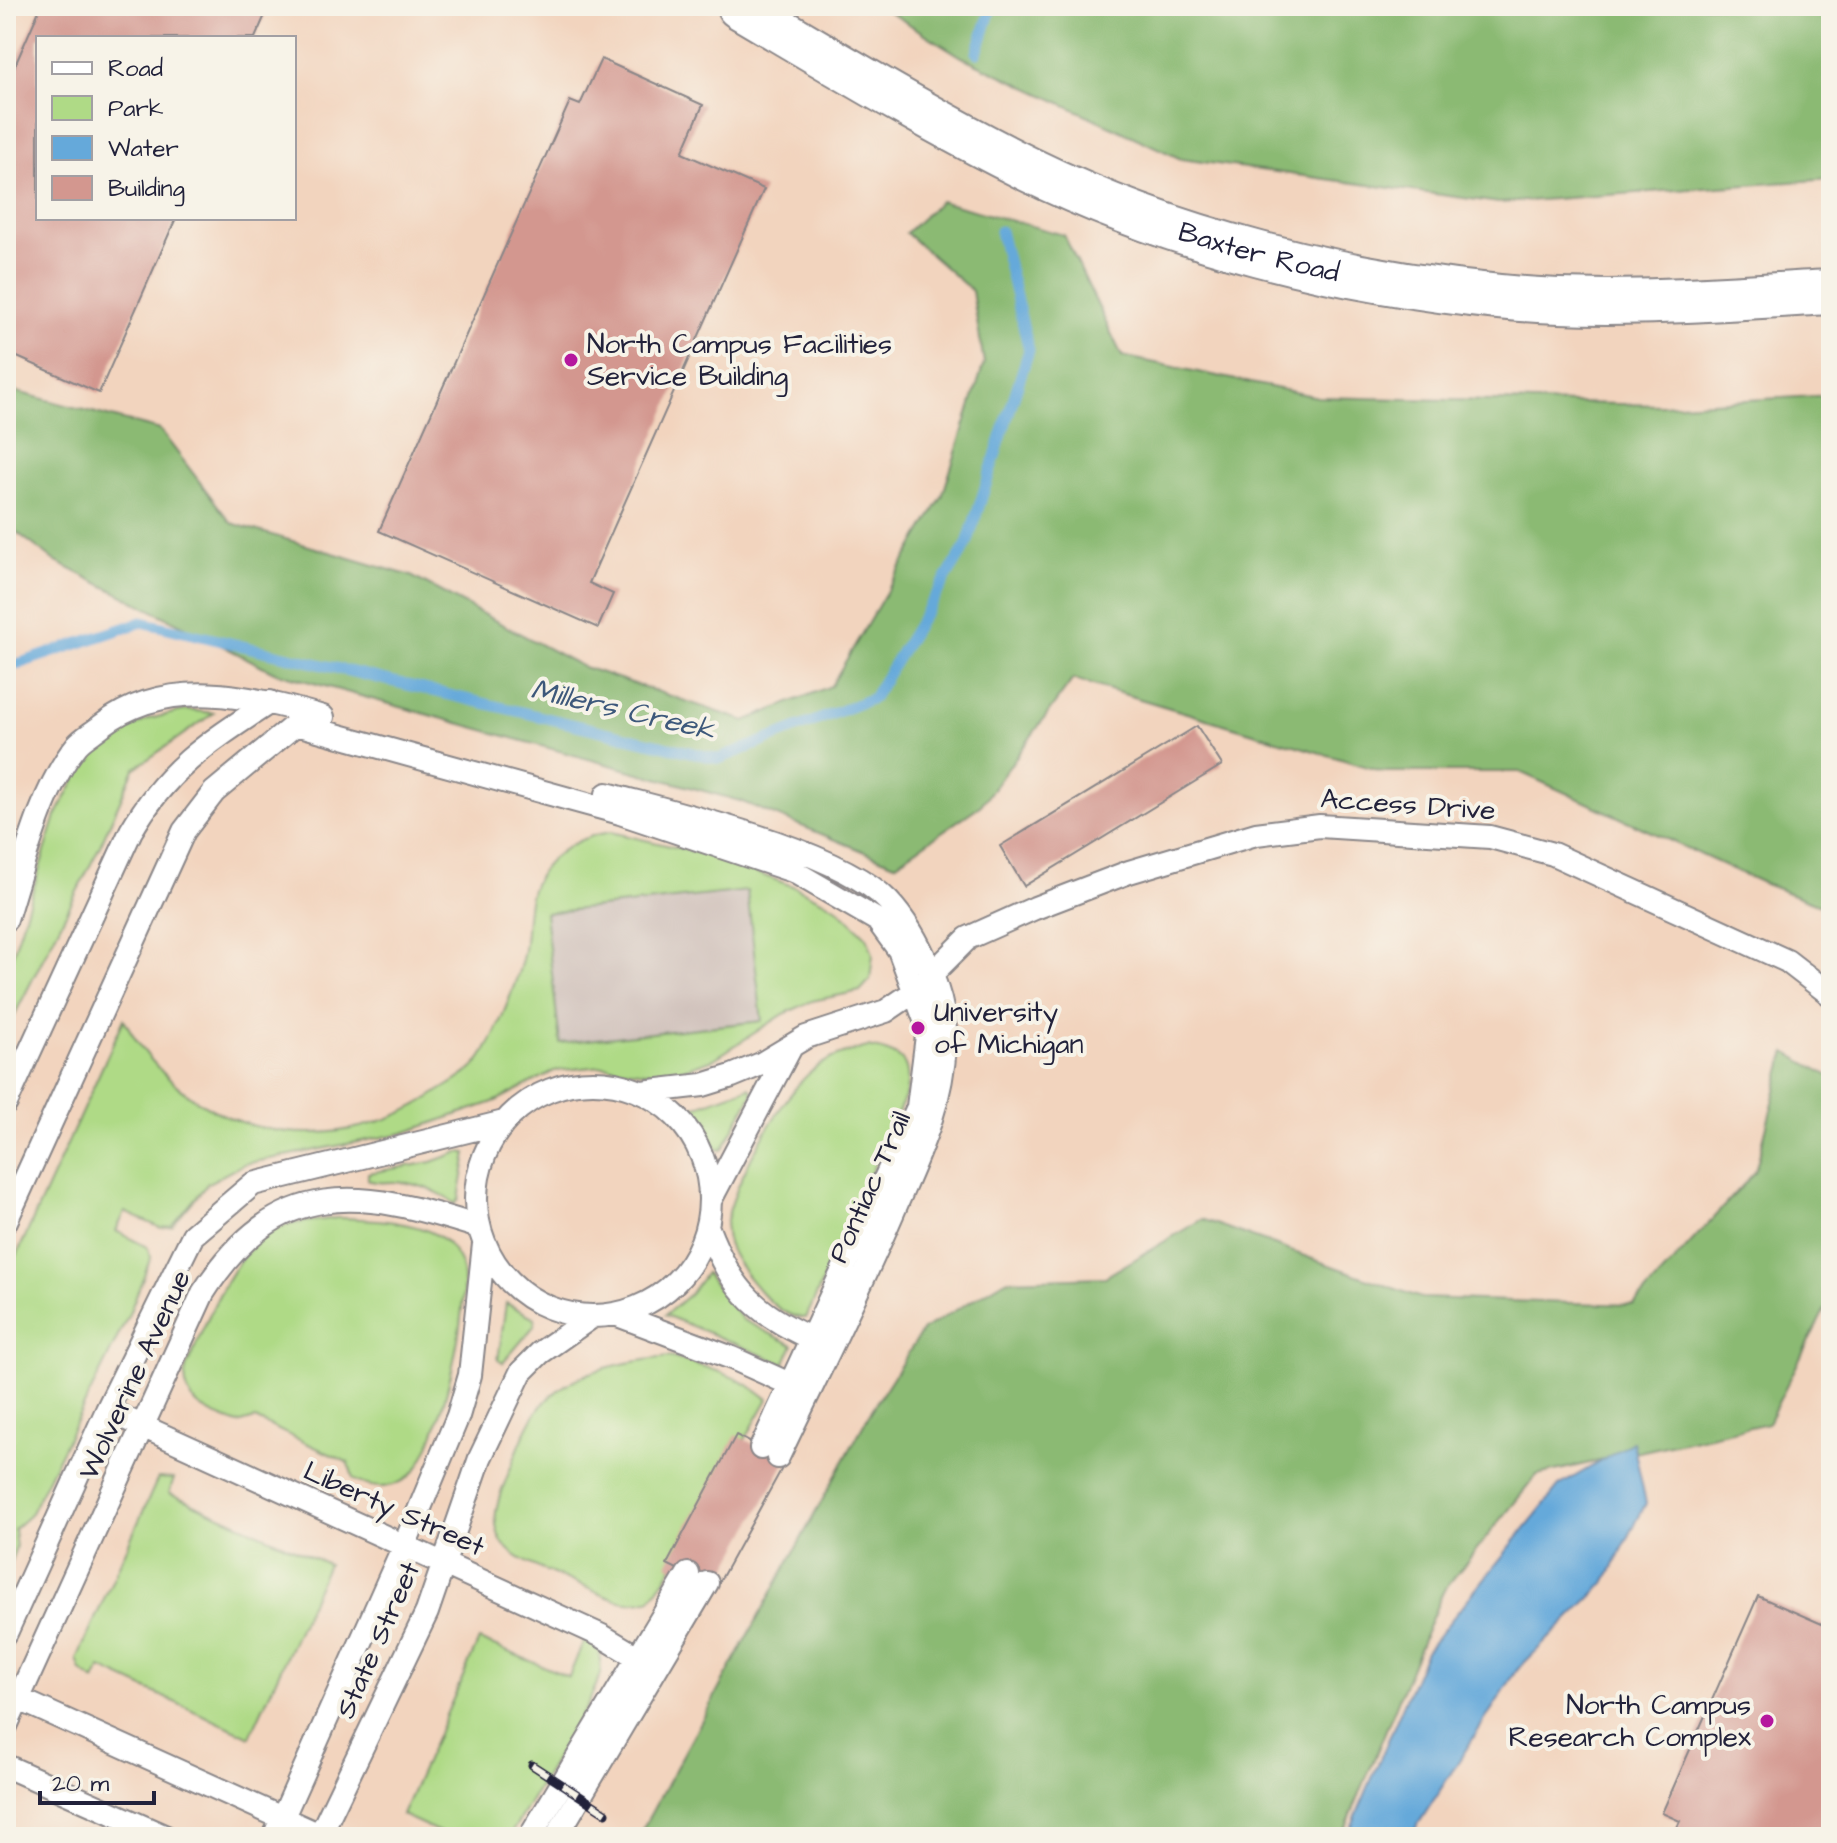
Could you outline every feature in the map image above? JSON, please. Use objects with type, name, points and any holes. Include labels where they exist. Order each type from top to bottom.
[{"type":"street","name":"Baxter Road","points":[[739,6],[902,101],[1030,170],[1143,216],[1271,255],[1427,287],[1557,301],[1831,292]]},
{"type":"lane","name":"Pontiac Trail","points":[[6,919],[45,804],[78,744],[113,717],[160,696],[203,693],[270,702],[609,795],[746,834],[820,859],[858,879],[888,901],[918,947],[940,995],[945,1042],[935,1116],[822,1344],[791,1385],[770,1453]]},
{"type":"lane","points":[[6,1103],[131,831],[168,777],[199,749],[270,702]]},
{"type":"lane","points":[[6,1221],[184,831],[214,792],[296,724],[620,813],[793,871],[877,920],[899,950],[928,1028],[918,1107],[822,1344],[765,1313],[734,1284],[707,1226]]},
{"type":"lane","name":"Access Drive","points":[[931,974],[968,938],[1129,872],[1256,834],[1320,826],[1490,837],[1553,854],[1787,961],[1831,995]]},
{"type":"lane","points":[[642,1092],[684,1125],[698,1148],[707,1173],[711,1200],[707,1226],[698,1252],[683,1274],[664,1293],[641,1307],[604,1315],[564,1313],[536,1302],[511,1284],[481,1236],[475,1200],[478,1171],[489,1145],[504,1122],[544,1093],[568,1085],[593,1082],[642,1092],[703,1085],[761,1064],[806,1037],[886,1011],[914,992],[931,974]]},
{"type":"lane","points":[[711,1200],[791,1047]]},
{"type":"lane","name":"Wolverine Avenue","points":[[6,1633],[107,1410],[193,1235],[253,1184],[504,1122]]},
{"type":"lane","name":"Wolverine Avenue","points":[[6,1726],[12,1696],[142,1428],[203,1293],[242,1241],[265,1222],[286,1211],[357,1198],[405,1206],[481,1236]]},
{"type":"lane","name":"State Street","points":[[278,1828],[404,1547],[458,1416],[472,1362],[481,1236]]},
{"type":"lane","points":[[604,1315],[791,1385]]},
{"type":"lane","name":"State Street","points":[[321,1836],[427,1612],[480,1458],[521,1372],[540,1353],[604,1315]]},
{"type":"lane","name":"Liberty Street","points":[[107,1410],[602,1636],[646,1662]]},
{"type":"lane","points":[[530,1837],[697,1579]]},
{"type":"lane","points":[[556,1837],[646,1662]]},
{"type":"lane","points":[[12,1696],[278,1828],[321,1836]]},
{"type":"lane","points":[[6,1766],[166,1837]]},
{"type":"shaded area","name":"University of Michigan","points":[[6,6],[1831,6],[1831,1837],[6,1837]]},
{"type":"shaded area","points":[[747,891],[762,1021],[559,1043],[545,913]]},
{"type":"green space","points":[[880,6],[1831,6],[1831,179],[1499,203],[1181,159],[962,57]]},
{"type":"green space","points":[[940,201],[1064,235],[1122,356],[1318,397],[1661,405],[1831,395],[1831,909],[1765,884],[1520,772],[1384,772],[1073,679],[981,805],[895,864],[740,801],[274,672],[56,562],[6,524],[6,389],[160,430],[231,523],[411,576],[581,666],[745,721],[831,686],[942,497],[984,363],[972,291],[906,233]]},
{"type":"green space","points":[[186,710],[214,713],[134,769],[100,846],[6,1032],[6,976],[56,816],[84,763],[110,738],[149,719]]},
{"type":"green space","points":[[611,832],[704,854],[795,887],[836,907],[867,937],[873,954],[870,980],[860,991],[812,1001],[784,1014],[714,1059],[681,1070],[645,1072],[603,1066],[554,1071],[496,1101],[404,1133],[244,1164],[208,1183],[172,1226],[161,1228],[125,1212],[116,1231],[147,1247],[151,1257],[129,1314],[30,1515],[14,1529],[16,1548],[6,1572],[6,1279],[124,1019],[150,1059],[183,1091],[221,1114],[262,1128],[305,1133],[349,1129],[393,1116],[461,1077],[482,1057],[504,1013],[520,966],[531,892],[540,873],[563,850]],"holes":[[[747,891],[762,1021],[560,1043],[545,913]]]},
{"type":"green space","points":[[868,1047],[890,1052],[903,1061],[908,1075],[905,1097],[806,1318],[800,1318],[769,1300],[737,1261],[726,1235],[730,1209],[759,1143],[800,1083],[825,1062]]},
{"type":"green space","points":[[1786,1052],[1831,1077],[1831,1288],[1826,1307],[1768,1423],[1537,1475],[1443,1591],[1342,1837],[638,1837],[870,1413],[923,1330],[1006,1280],[1105,1277],[1202,1219],[1421,1298],[1634,1305],[1755,1172]]},
{"type":"green space","points":[[750,1087],[753,1093],[722,1150],[717,1149],[692,1108]]},
{"type":"green space","points":[[459,1152],[467,1153],[459,1199],[455,1204],[434,1191],[418,1186],[368,1180],[368,1173],[432,1162]]},
{"type":"green space","points":[[336,1218],[395,1222],[426,1230],[448,1244],[461,1265],[462,1309],[458,1340],[434,1433],[414,1472],[400,1482],[385,1487],[369,1486],[353,1479],[349,1463],[255,1419],[238,1424],[207,1411],[192,1399],[185,1381],[186,1368],[213,1307],[224,1285],[251,1248],[268,1234],[287,1225]]},
{"type":"green space","points":[[706,1273],[743,1320],[793,1345],[784,1364],[665,1315],[690,1294]]},
{"type":"green space","points":[[506,1303],[535,1318],[534,1326],[503,1363],[498,1360]]},
{"type":"green space","points":[[670,1357],[733,1378],[768,1399],[651,1599],[631,1602],[613,1599],[516,1556],[498,1533],[497,1507],[525,1433],[543,1404],[557,1391],[592,1372],[631,1362]]},
{"type":"green space","points":[[158,1478],[174,1479],[169,1493],[328,1564],[250,1737],[101,1668],[95,1681],[81,1671],[77,1659]]},
{"type":"green space","points":[[479,1640],[569,1677],[584,1640],[599,1649],[601,1674],[587,1706],[509,1837],[450,1837],[402,1815]]},
{"type":"water","points":[[1633,1442],[1646,1503],[1605,1583],[1517,1670],[1410,1837],[1347,1837],[1426,1651],[1559,1486]]},
{"type":"building","points":[[41,6],[269,6],[256,36],[36,36],[36,220],[175,220],[99,393],[6,352],[6,86]]},
{"type":"building","name":"North Campus Facilities Service Building","points":[[601,59],[703,105],[682,153],[764,189],[589,583],[613,594],[598,628],[379,531],[570,101],[580,105]]},
{"type":"building","points":[[1197,726],[1222,765],[1024,886],[1000,846]]},
{"type":"building","points":[[736,1435],[786,1461],[716,1588],[667,1564]]},
{"type":"building","name":"North Campus Research Complex","points":[[1758,1596],[1831,1628],[1831,1837],[1673,1837],[1680,1821],[1662,1813]]},
{"type":"waterway","name":"Millers Creek","points":[[977,53],[992,6]]},
{"type":"waterway","name":"Millers Creek","points":[[6,668],[142,622],[719,759],[873,698],[967,544],[1029,350],[1000,231]]},
{"type":"railway","points":[[532,1765],[606,1813]]},
{"type":"place","name":"North Campus Facilities Service Building","points":[[571,360]]},
{"type":"place","name":"University of Michigan","points":[[918,1028]]},
{"type":"place","name":"North Campus Research Complex","points":[[1767,1721]]}]
